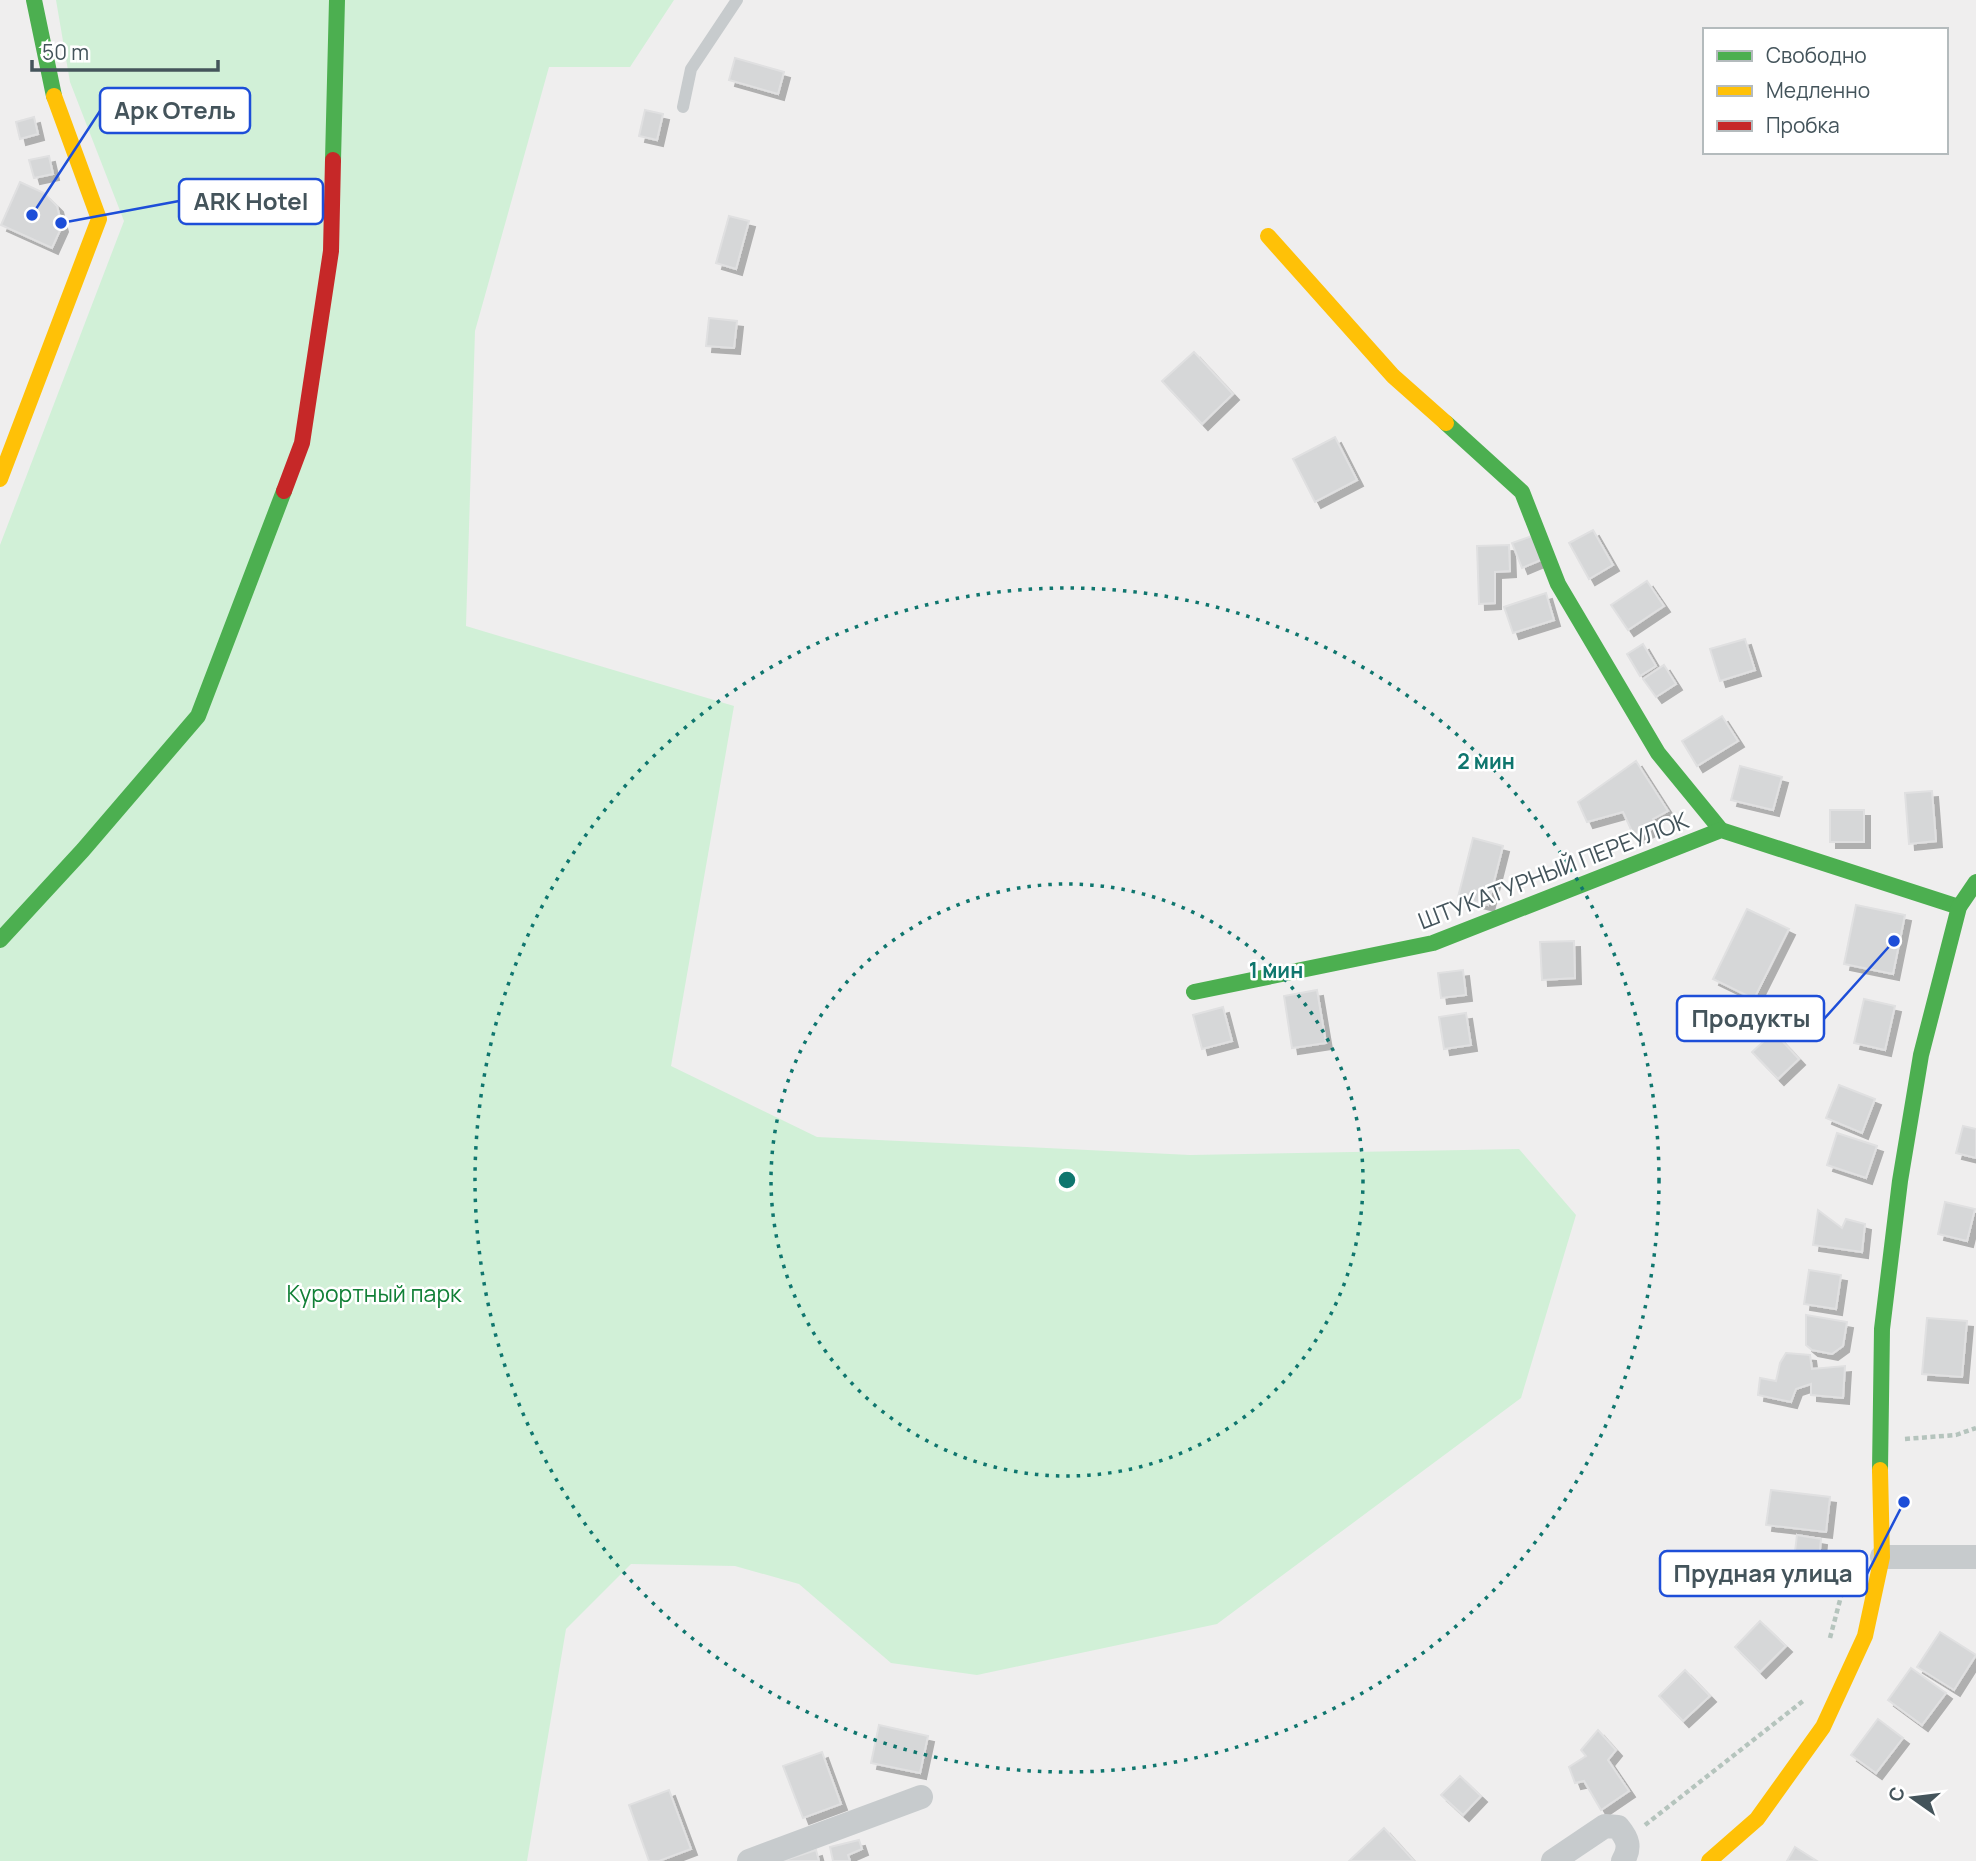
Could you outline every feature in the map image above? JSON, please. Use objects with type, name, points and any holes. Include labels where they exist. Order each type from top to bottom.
[{"type":"street","points":[[0,479],[99,219],[52,89],[34,0]]},
{"type":"street","points":[[0,940],[83,850],[198,716],[302,443],[331,251],[337,0]]},
{"type":"street","name":"ШТУКАТУРНЫЙ ПЕРЕУЛОК","points":[[1268,236],[1393,376],[1522,492],[1558,584],[1658,753],[1721,830],[1959,907]]},
{"type":"street","name":"ШТУКАТУРНЫЙ ПЕРЕУЛОК","points":[[1194,992],[1433,943],[1721,830]]},
{"type":"street","points":[[1709,1861],[1757,1819],[1824,1727],[1865,1636],[1882,1557],[1882,1329],[1900,1181],[1921,1055],[1959,907],[1976,882]]},
{"type":"street","points":[[1882,1557],[1974,1556]]},
{"type":"street","points":[[749,1861],[921,1797]]},
{"type":"street","points":[[1553,1861],[1605,1826],[1618,1827],[1625,1850]]},
{"type":"lane","points":[[683,107],[691,69],[737,0]]},
{"type":"path","points":[[1880,1441],[1956,1435],[1976,1428]]},
{"type":"path","points":[[1828,1649],[1845,1582]]},
{"type":"path","points":[[1625,1850],[1807,1697]]},
{"type":"green space","name":"Курортный парк","points":[[56,0],[674,0],[630,67],[549,67],[475,331],[466,626],[734,706],[671,1066],[817,1137],[1190,1155],[1519,1149],[1576,1215],[1521,1398],[1217,1624],[977,1675],[891,1663],[799,1584],[735,1566],[631,1564],[566,1629],[527,1861],[0,1861],[0,545],[124,221],[70,82]]},
{"type":"building","points":[[735,58],[784,72],[778,94],[729,80]]},
{"type":"building","points":[[645,110],[663,114],[657,140],[639,136]]},
{"type":"building","points":[[34,117],[38,134],[20,139],[16,122]]},
{"type":"building","points":[[49,156],[53,174],[34,178],[29,160]]},
{"type":"building","points":[[20,182],[44,193],[57,206],[62,226],[52,248],[1,225]]},
{"type":"building","points":[[729,216],[749,221],[736,269],[716,263]]},
{"type":"building","points":[[709,318],[737,321],[734,348],[706,346]]},
{"type":"building","points":[[1194,352],[1233,394],[1202,424],[1162,381]]},
{"type":"building","points":[[1335,437],[1357,480],[1315,502],[1293,459]]},
{"type":"building","points":[[1593,530],[1613,565],[1589,579],[1569,543]]},
{"type":"building","points":[[1532,536],[1541,560],[1522,568],[1512,543]]},
{"type":"building","points":[[1509,545],[1510,571],[1495,572],[1495,603],[1479,604],[1477,546]]},
{"type":"building","points":[[1647,581],[1664,606],[1628,630],[1611,605]]},
{"type":"building","points":[[1546,593],[1554,620],[1513,633],[1504,607]]},
{"type":"building","points":[[1745,639],[1755,670],[1720,681],[1710,649]]},
{"type":"building","points":[[1643,644],[1656,666],[1640,676],[1627,654]]},
{"type":"building","points":[[1664,665],[1676,684],[1656,697],[1643,679]]},
{"type":"building","points":[[1722,716],[1738,741],[1697,766],[1682,741]]},
{"type":"building","points":[[1636,761],[1668,811],[1653,819],[1655,827],[1635,838],[1623,812],[1587,822],[1578,802]]},
{"type":"building","points":[[1740,766],[1782,777],[1773,810],[1731,800]]},
{"type":"building","points":[[1932,791],[1936,841],[1909,844],[1905,793]]},
{"type":"building","points":[[1830,810],[1864,810],[1864,842],[1830,842]]},
{"type":"building","points":[[1473,838],[1503,846],[1488,905],[1458,897]]},
{"type":"building","points":[[1856,905],[1905,915],[1893,974],[1844,964]]},
{"type":"building","points":[[1747,909],[1789,929],[1754,999],[1713,979]]},
{"type":"building","points":[[1574,941],[1575,978],[1542,980],[1540,942]]},
{"type":"building","points":[[1463,970],[1466,995],[1441,998],[1438,973]]},
{"type":"building","points":[[1317,990],[1326,1043],[1292,1048],[1284,996]]},
{"type":"building","points":[[1864,999],[1895,1006],[1885,1050],[1854,1043]]},
{"type":"building","points":[[1223,1007],[1232,1041],[1202,1049],[1193,1015]]},
{"type":"building","points":[[1466,1013],[1471,1045],[1444,1049],[1439,1017]]},
{"type":"building","points":[[1774,1032],[1799,1059],[1778,1079],[1752,1052]]},
{"type":"building","points":[[1839,1085],[1875,1099],[1862,1133],[1826,1118]]},
{"type":"building","points":[[1963,1126],[1976,1129],[1976,1158],[1956,1153]]},
{"type":"building","points":[[1837,1133],[1877,1146],[1866,1178],[1827,1165]]},
{"type":"building","points":[[1945,1202],[1975,1209],[1967,1241],[1938,1234]]},
{"type":"building","points":[[1818,1210],[1842,1228],[1846,1219],[1865,1224],[1862,1252],[1813,1245]]},
{"type":"building","points":[[1809,1270],[1841,1275],[1836,1309],[1804,1304]]},
{"type":"building","points":[[1806,1315],[1847,1322],[1843,1346],[1832,1354],[1812,1350],[1806,1345]]},
{"type":"building","points":[[1927,1318],[1967,1321],[1962,1377],[1922,1374]]},
{"type":"building","points":[[1786,1353],[1810,1355],[1812,1369],[1845,1366],[1843,1398],[1811,1395],[1811,1384],[1796,1389],[1791,1402],[1758,1395],[1760,1378],[1776,1381],[1780,1363]]},
{"type":"building","points":[[1771,1490],[1830,1497],[1826,1532],[1766,1525]]},
{"type":"building","points":[[1797,1535],[1821,1539],[1818,1570],[1793,1568]]},
{"type":"building","points":[[1760,1621],[1786,1646],[1760,1672],[1735,1647]]},
{"type":"building","points":[[1940,1632],[1976,1655],[1954,1690],[1917,1667]]},
{"type":"building","points":[[1911,1668],[1946,1693],[1922,1725],[1888,1700]]},
{"type":"building","points":[[1685,1670],[1710,1696],[1683,1721],[1659,1696]]},
{"type":"building","points":[[1878,1719],[1903,1738],[1876,1773],[1851,1755]]},
{"type":"building","points":[[879,1725],[928,1736],[920,1773],[871,1763]]},
{"type":"building","points":[[1598,1730],[1616,1750],[1608,1760],[1629,1791],[1601,1810],[1584,1781],[1575,1783],[1569,1767],[1586,1756],[1581,1750]]},
{"type":"building","points":[[822,1752],[841,1804],[803,1818],[783,1766]]},
{"type":"building","points":[[1460,1776],[1481,1796],[1463,1815],[1441,1795]]},
{"type":"building","points":[[669,1790],[691,1849],[659,1861],[649,1861],[629,1805]]},
{"type":"building","points":[[1384,1828],[1414,1861],[1349,1861]]},
{"type":"building","points":[[859,1840],[862,1849],[848,1855],[850,1861],[833,1861],[830,1847]]},
{"type":"building","points":[[1795,1847],[1817,1861],[1787,1861]]},
{"type":"building","points":[[816,1850],[819,1861],[785,1860]]},
{"type":"traffic: fast","points":[[34,0],[54,96]]},
{"type":"traffic: fast","points":[[333,160],[337,0]]},
{"type":"traffic: fast","points":[[1446,423],[1522,492],[1558,584],[1658,753],[1721,830]]},
{"type":"traffic: fast","points":[[0,940],[83,850],[198,716],[284,491]]},
{"type":"traffic: fast","points":[[1194,992],[1433,943],[1721,830],[1959,907]]},
{"type":"traffic: fast","points":[[1880,1470],[1882,1329],[1900,1181],[1921,1055],[1959,907],[1976,882]]},
{"type":"traffic: slow","points":[[0,479],[99,219],[54,96]]},
{"type":"traffic: slow","points":[[1268,236],[1393,376],[1446,423]]},
{"type":"traffic: slow","points":[[1709,1861],[1757,1819],[1823,1727],[1865,1636],[1882,1557],[1880,1470]]},
{"type":"traffic: jam","points":[[284,491],[302,443],[331,251],[333,160]]},
{"type":"place","name":"Арк Отель","points":[[32,215]]},
{"type":"place","name":"ARK Hotel","points":[[61,223]]},
{"type":"place","name":"Продукты","points":[[1894,941]]},
{"type":"place","name":"Прудная улица","points":[[1904,1502]]}]
